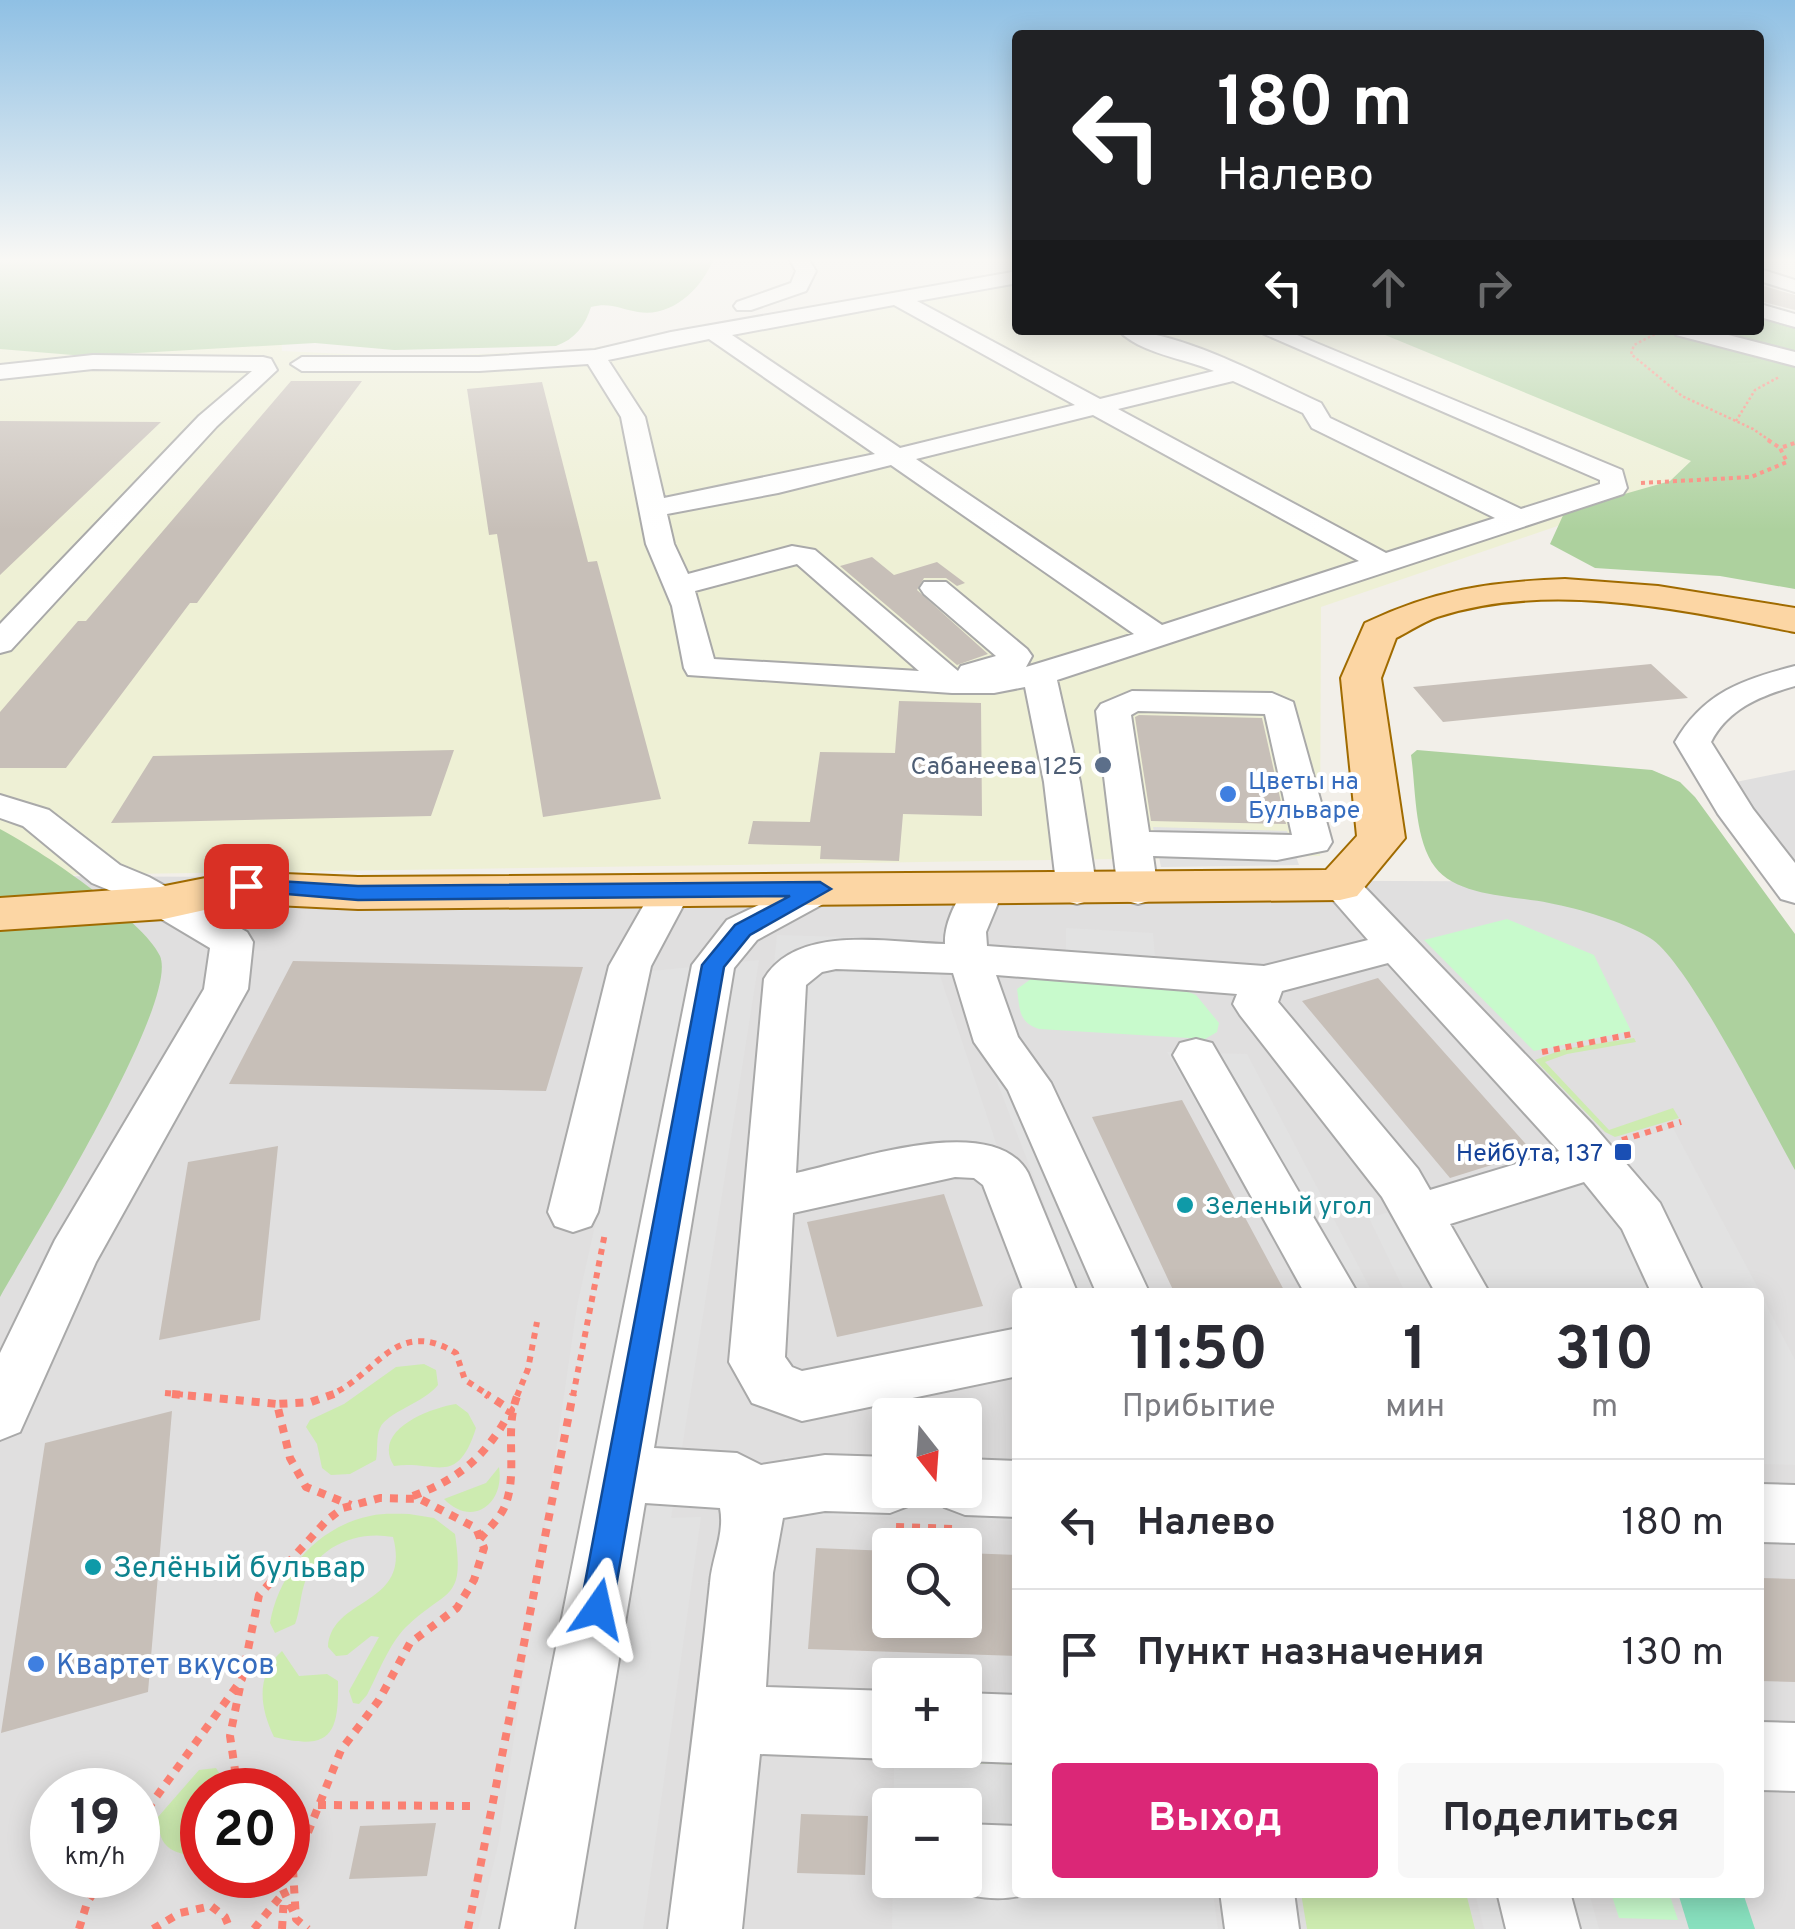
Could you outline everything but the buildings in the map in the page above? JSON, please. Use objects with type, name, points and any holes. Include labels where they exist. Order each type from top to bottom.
[{"type":"main road","points":[[0,914],[164,903],[188,894],[246,886],[358,893],[672,889],[1138,891],[1340,884],[1380,838],[1362,678],[1379,631],[1426,609],[1520,590],[1600,591],[1795,620]]},
{"type":"street","points":[[606,354],[613,350]]},
{"type":"street","points":[[302,364],[495,364],[626,350]]},
{"type":"street","points":[[740,350],[1161,638]]},
{"type":"street","points":[[990,350],[1385,564]]},
{"type":"street","points":[[1135,358],[1169,350]]},
{"type":"street","points":[[1176,350],[1312,408],[1320,423],[1519,519]]},
{"type":"street","points":[[606,354],[633,417],[660,544],[687,606],[700,668],[994,683],[1039,675],[1161,638],[1614,488],[1613,476],[1314,350]]},
{"type":"street","points":[[1744,350],[1792,366]]},
{"type":"street","points":[[0,372],[93,362],[263,364],[266,370],[208,420],[0,643]]},
{"type":"street","points":[[654,508],[778,486],[1236,373]]},
{"type":"street","points":[[0,600],[76,525]]},
{"type":"street","points":[[678,586],[805,556],[950,682]]},
{"type":"street","points":[[935,588],[1016,656],[1014,661],[950,682]]},
{"type":"street","points":[[1039,675],[1062,782],[1077,891]]},
{"type":"street","points":[[1795,676],[1740,692],[1702,722],[1693,742],[1736,814],[1795,890]]},
{"type":"street","points":[[1133,842],[1287,846],[1312,842],[1281,709],[1272,703],[1132,701],[1113,711],[1138,891]]},
{"type":"street","points":[[0,806],[36,818],[106,874],[232,942],[226,989],[73,1255],[0,1414]]},
{"type":"street","points":[[1340,884],[1642,1217],[1675,1288]]},
{"type":"street","points":[[591,1214],[630,966],[672,889]]},
{"type":"street","points":[[537,1929],[713,965],[742,930],[820,889]]},
{"type":"street","points":[[984,891],[966,932],[969,959],[997,1042],[1028,1082],[1120,1288]]},
{"type":"street","points":[[1012,1353],[802,1396],[772,1385],[757,1362],[785,979],[808,962],[836,955],[969,959],[1264,981],[1395,947]]},
{"type":"street","points":[[1264,981],[1255,1004],[1400,1183],[1460,1288]]},
{"type":"street","points":[[1196,1055],[1329,1288]]},
{"type":"street","points":[[768,1199],[955,1158],[984,1160],[1003,1173],[1048,1288]]},
{"type":"street","points":[[1419,1213],[1594,1160]]},
{"type":"street","points":[[621,1474],[738,1481],[748,1496],[754,1524],[742,1573],[730,1719],[705,1929]]},
{"type":"street","points":[[748,1496],[825,1483],[872,1501]]},
{"type":"street","points":[[982,1501],[1012,1491]]},
{"type":"street","points":[[1764,1513],[1795,1514]]},
{"type":"street","points":[[730,1719],[872,1724]]},
{"type":"street","points":[[982,1728],[1012,1729]]},
{"type":"street","points":[[1764,1756],[1795,1757]]},
{"type":"street","points":[[982,1861],[1012,1862]]},
{"type":"street","points":[[1258,1898],[1262,1929]]},
{"type":"street","points":[[1535,1898],[1543,1929]]},
{"type":"path","points":[[1632,350],[1631,354],[1682,396],[1736,421],[1780,448],[1787,462],[1748,480],[1718,482],[1667,477]]},
{"type":"path","points":[[1736,421],[1755,390],[1792,366]]},
{"type":"path","points":[[1780,448],[1795,443]]},
{"type":"path","points":[[1525,1058],[1561,1046],[1632,1034]]},
{"type":"path","points":[[468,1929],[591,1214]]},
{"type":"path","points":[[406,1498],[444,1485],[474,1468],[492,1448],[528,1369],[538,1322]]},
{"type":"path","points":[[165,1393],[277,1404],[311,1402],[342,1391],[381,1354],[408,1343],[436,1341],[456,1354],[464,1380],[510,1410]]},
{"type":"path","points":[[277,1404],[290,1458],[306,1487],[351,1505]]},
{"type":"path","points":[[480,1539],[504,1509],[510,1485],[510,1410]]},
{"type":"path","points":[[230,1768],[229,1746],[260,1595],[327,1520],[351,1505],[380,1498],[406,1498],[420,1499],[476,1528],[484,1548],[466,1594],[457,1608],[410,1643],[379,1700],[341,1750],[294,1870],[296,1919]]},
{"type":"path","points":[[160,1792],[242,1679]]},
{"type":"path","points":[[318,1805],[473,1806]]},
{"type":"path","points":[[79,1929],[91,1898]]},
{"type":"path","points":[[254,1929],[279,1898]]},
{"type":"path","points":[[282,1929],[284,1898]]},
{"type":"path","points":[[287,1898],[296,1919],[308,1929]]},
{"type":"path","points":[[153,1929],[164,1919],[191,1908],[212,1906],[225,1917],[230,1929]]},
{"type":"shaded area","points":[[1795,770],[1795,860],[1731,783]]},
{"type":"shaded area","points":[[1153,827],[1287,831],[1299,865],[1161,867]]},
{"type":"shaded area","points":[[0,876],[1676,882],[1795,1049],[1795,1929],[0,1929]]},
{"type":"shaded area","points":[[1066,928],[1153,933],[1155,958],[1066,953]]},
{"type":"shaded area","points":[[777,935],[928,940],[1000,1155],[749,1209]]},
{"type":"shaded area","points":[[759,960],[671,1518],[701,1517],[643,1929],[478,1929],[499,1841],[577,1306],[652,971]]},
{"type":"shaded area","points":[[984,1048],[1014,1085],[1104,1288],[1076,1288]]},
{"type":"shaded area","points":[[1167,1052],[1247,1054],[1370,1288],[1302,1288]]},
{"type":"shaded area","points":[[1673,1128],[1758,1288],[1403,1288],[1369,1218]]},
{"type":"shaded area","points":[[1764,1301],[1795,1360],[1795,1465],[1764,1464]]},
{"type":"shaded area","points":[[785,1457],[872,1459],[872,1508],[982,1508],[982,1481],[1012,1465],[1012,1521],[780,1514]]},
{"type":"shaded area","points":[[982,1764],[1012,1765],[1012,1898],[1214,1898],[1218,1929],[892,1929],[893,1898],[982,1898],[982,1788],[894,1788],[894,1768],[982,1768]]},
{"type":"shaded area","points":[[1476,1898],[1590,1898],[1599,1929],[1484,1929]]},
{"type":"green space","points":[[0,350],[282,350],[406,357],[581,350],[1526,350],[1756,458],[1321,607],[1320,856],[0,876]]},
{"type":"green space","points":[[12,350],[191,350],[85,356]]},
{"type":"green space","points":[[1422,350],[1795,350],[1795,589],[1720,576],[1595,568],[1550,544],[1565,511],[1670,481],[1691,461]]},
{"type":"green space","points":[[1417,750],[1652,770],[1680,782],[1695,797],[1795,934],[1795,1170],[1685,977],[1650,938],[1614,921],[1574,909],[1472,890],[1445,877],[1435,867],[1423,842],[1417,813],[1411,755]]},
{"type":"green space","points":[[0,829],[63,868],[133,924],[160,956],[160,982],[148,1022],[99,1124],[0,1297]]},
{"type":"green space","points":[[1507,919],[1594,955],[1631,1031],[1534,1051],[1424,940]]},
{"type":"green space","points":[[1031,979],[1186,991],[1196,995],[1219,1023],[1217,1032],[1205,1039],[1039,1029],[1024,1019],[1019,1003],[1017,989]]},
{"type":"green space","points":[[1634,1038],[1636,1042],[1567,1054],[1545,1062],[1609,1130],[1673,1108],[1679,1118],[1615,1137],[1605,1132],[1535,1060],[1564,1049]]},
{"type":"green space","points":[[424,1364],[436,1370],[438,1385],[384,1422],[379,1431],[376,1460],[350,1474],[331,1475],[322,1468],[317,1444],[306,1427],[310,1420],[344,1404],[396,1367]]},
{"type":"green space","points":[[456,1404],[468,1413],[476,1428],[461,1458],[444,1467],[394,1466],[389,1453],[397,1432],[419,1416]]},
{"type":"green space","points":[[499,1467],[497,1492],[484,1508],[465,1511],[444,1499],[486,1483]]},
{"type":"green space","points":[[409,1514],[434,1518],[455,1534],[455,1583],[400,1634],[367,1695],[359,1704],[353,1703],[349,1691],[379,1637],[371,1636],[347,1655],[336,1656],[328,1647],[332,1631],[342,1618],[382,1589],[391,1577],[396,1560],[393,1537],[365,1536],[327,1551],[309,1572],[295,1624],[275,1633],[270,1623],[275,1604],[304,1554],[333,1530],[370,1516]]},
{"type":"green space","points":[[282,1651],[299,1676],[327,1674],[338,1681],[333,1726],[320,1739],[308,1742],[274,1737],[263,1691],[268,1670]]},
{"type":"green space","points":[[1012,1746],[1012,1765],[982,1764],[982,1747]]},
{"type":"green space","points":[[872,1749],[872,1759],[763,1752]]},
{"type":"green space","points":[[180,1792],[180,1852],[161,1837],[160,1815]]},
{"type":"green space","points":[[1302,1898],[1467,1898],[1475,1929],[1307,1929]]},
{"type":"green space","points":[[1613,1898],[1671,1898],[1678,1920],[1619,1918]]},
{"type":"green space","points":[[1680,1898],[1745,1898],[1755,1929],[1689,1929]]},
{"type":"place","name":"Сабанеева 125","points":[[1103,765]]},
{"type":"place","name":"Цветы на Бульваре","points":[[1228,794]]},
{"type":"place","name":"Нейбута, 137","points":[[1623,1152]]},
{"type":"place","name":"Зеленый угол","points":[[1185,1205]]},
{"type":"place","name":"Зелёный бульвар","points":[[93,1567]]},
{"type":"place","name":"Квартет вкусов","points":[[36,1664]]},
{"type":"route","points":[[246,886],[358,893],[820,889],[742,930],[713,965],[598,1609]]}]
